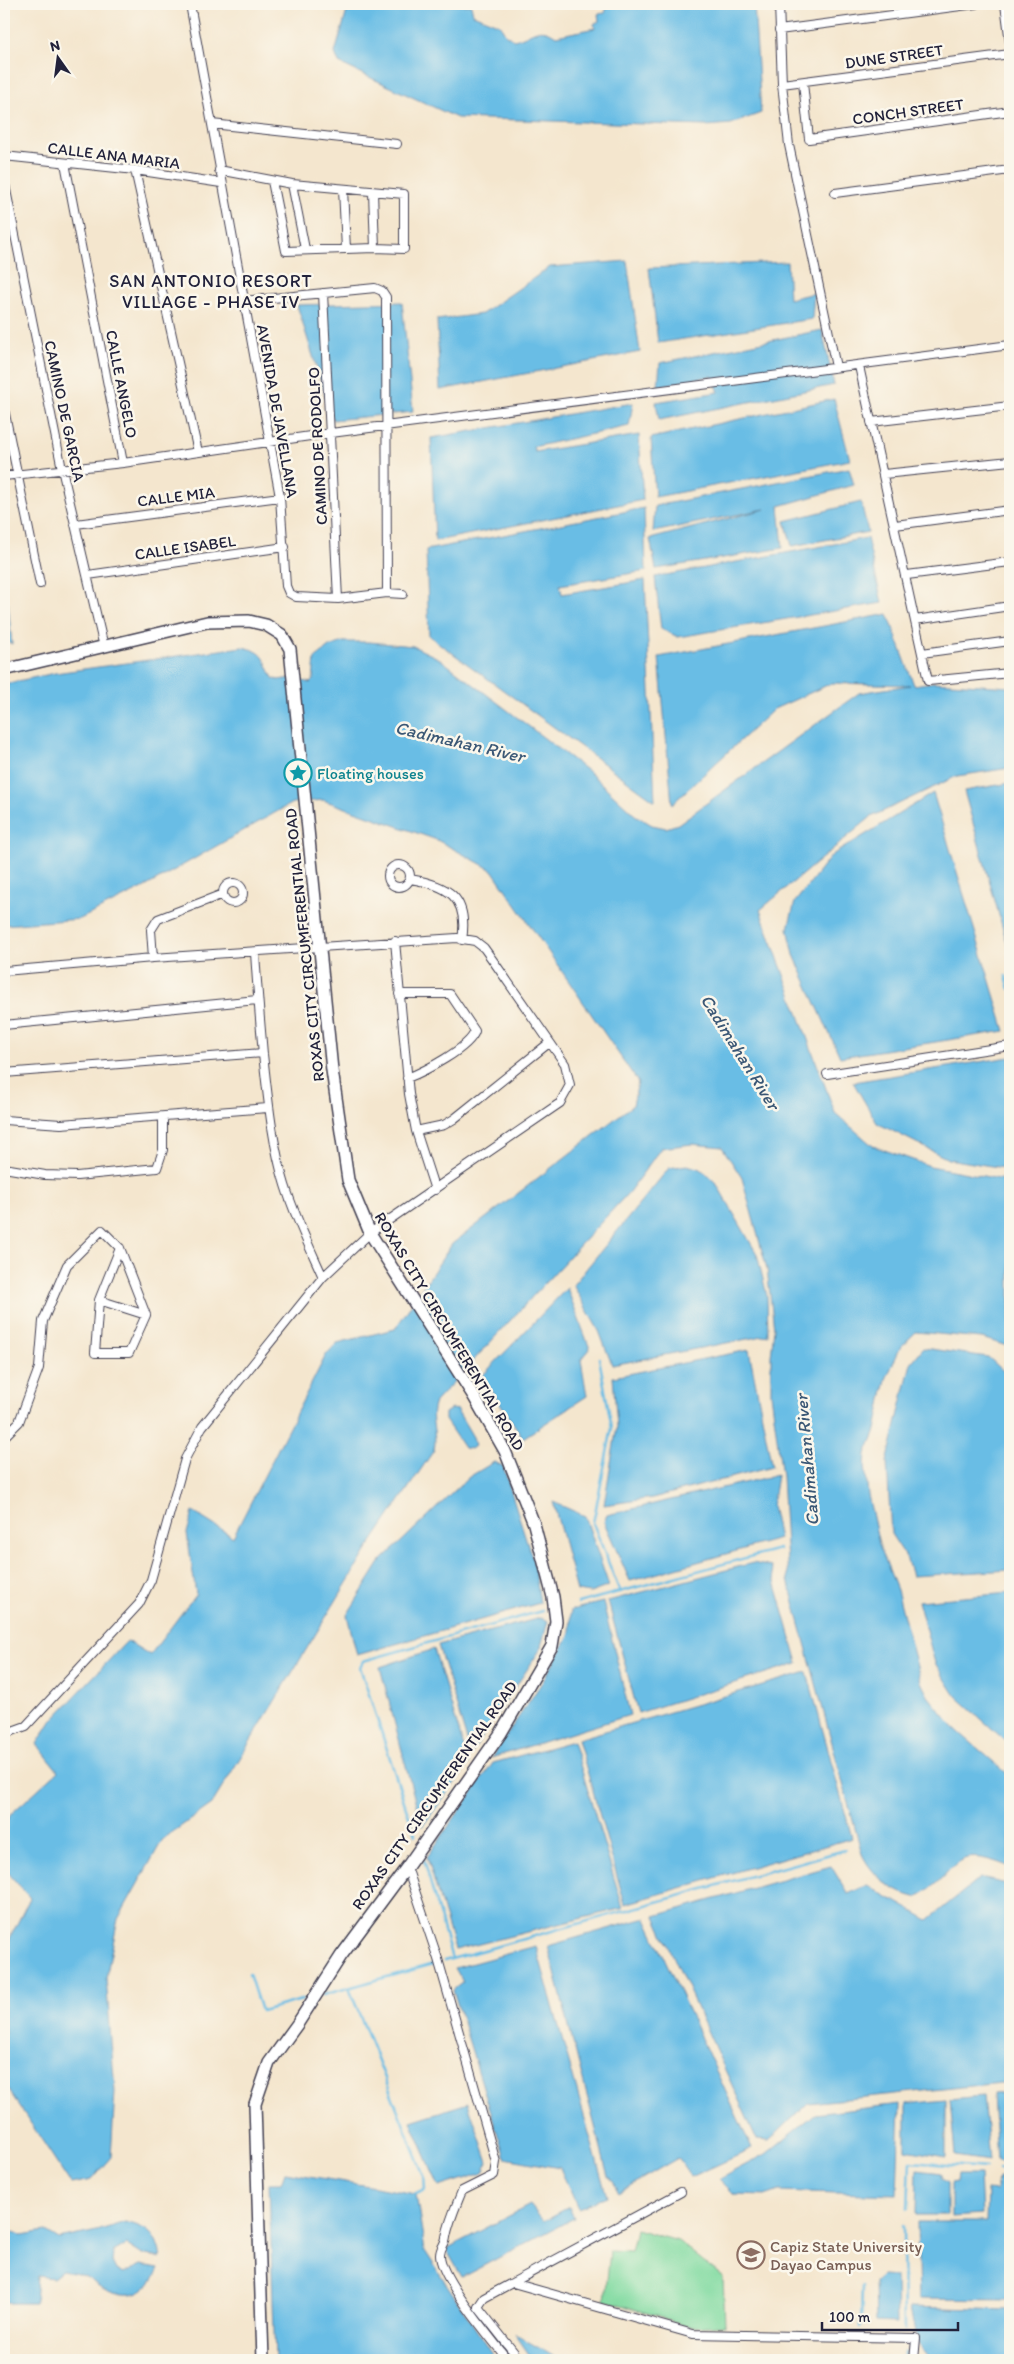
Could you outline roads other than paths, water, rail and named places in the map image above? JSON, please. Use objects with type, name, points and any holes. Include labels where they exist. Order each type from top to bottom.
[{"type":"main road","name":"ROXAS CITY CIRCUMFERENTIAL ROAD","points":[[4,670],[207,622],[249,621],[266,625],[282,635],[290,649],[307,803],[332,1070],[348,1180],[370,1232],[474,1395],[504,1451],[534,1524],[553,1597],[556,1621],[552,1646],[515,1709],[407,1867],[341,1956],[298,2023],[269,2063],[255,2104],[263,2360]]},
{"type":"street","name":"AVENIDA DE JAVELLANA","points":[[190,4],[280,497],[285,547],[286,586],[289,593],[296,597],[338,598]]},
{"type":"street","points":[[779,4],[782,84],[789,145],[836,367]]},
{"type":"street","points":[[779,30],[976,4]]},
{"type":"street","points":[[1006,4],[1010,43]]},
{"type":"street","name":"DUNE STREET","points":[[782,84],[803,83],[1010,54]]},
{"type":"street","name":"CONCH STREET","points":[[803,83],[809,139],[1010,111]]},
{"type":"street","points":[[212,124],[397,144]]},
{"type":"street","name":"CALLE ANA MARIA","points":[[4,156],[135,170],[220,176],[404,194],[404,249],[375,248]]},
{"type":"street","name":"CALLE ANGELO","points":[[65,163],[123,462]]},
{"type":"street","points":[[135,170],[198,452]]},
{"type":"street","points":[[836,193],[1010,170]]},
{"type":"street","name":"CAMINO DE GARCIA","points":[[4,180],[62,469],[104,646]]},
{"type":"street","points":[[272,181],[286,251],[375,248],[373,192]]},
{"type":"street","points":[[292,184],[305,249]]},
{"type":"street","points":[[343,189],[346,249]]},
{"type":"street","points":[[243,301],[375,288],[382,291],[386,297],[387,593]]},
{"type":"street","name":"CAMINO DE RODOLFO","points":[[323,293],[338,598]]},
{"type":"street","points":[[4,476],[1010,345]]},
{"type":"street","points":[[859,366],[907,575],[928,681],[1010,672]]},
{"type":"street","points":[[871,422],[1010,406]]},
{"type":"street","points":[[4,409],[40,584]]},
{"type":"street","points":[[884,474],[1010,461]]},
{"type":"street","name":"CALLE MIA","points":[[76,524],[280,497]]},
{"type":"street","points":[[894,525],[1010,510]]},
{"type":"street","name":"CALLE ISABEL","points":[[88,575],[285,547]]},
{"type":"street","points":[[907,575],[1010,562]]},
{"type":"street","points":[[338,598],[387,593],[403,594]]},
{"type":"street","points":[[915,620],[1010,606]]},
{"type":"street","points":[[922,653],[1010,641]]},
{"type":"street","points":[[410,879],[435,883],[453,895],[463,915],[462,940]]},
{"type":"street","points":[[153,958],[151,930],[153,924],[158,919],[223,894]]},
{"type":"street","points":[[4,971],[442,937],[475,941],[484,948],[565,1064],[569,1074],[570,1085],[560,1103],[435,1190],[370,1232],[323,1277],[202,1427],[185,1459],[151,1580],[140,1604],[26,1726],[4,1734]]},
{"type":"street","points":[[394,941],[407,1078],[416,1131],[435,1190]]},
{"type":"street","points":[[255,952],[257,1000],[268,1108],[285,1184],[299,1224],[323,1277]]},
{"type":"street","points":[[399,994],[450,994],[475,1031],[470,1040],[425,1072],[407,1078]]},
{"type":"street","points":[[4,1025],[257,1000]]},
{"type":"street","points":[[416,1131],[444,1124],[454,1119],[549,1042]]},
{"type":"street","points":[[827,1074],[1010,1046]]},
{"type":"street","points":[[4,1073],[263,1053]]},
{"type":"street","points":[[4,1120],[61,1124],[268,1108]]},
{"type":"street","points":[[4,1168],[45,1175],[77,1176],[157,1168],[163,1150],[163,1117]]},
{"type":"street","points":[[4,1438],[19,1422],[39,1368],[43,1321],[67,1264],[102,1230],[120,1248],[146,1316],[129,1353],[95,1353],[99,1300],[120,1248]]},
{"type":"street","points":[[99,1300],[146,1316]]},
{"type":"street","points":[[407,1867],[438,1959],[496,2162],[494,2174],[462,2190],[448,2226],[440,2257],[456,2289],[508,2360]]},
{"type":"street","points":[[520,2360],[478,2307],[484,2298],[681,2192]]},
{"type":"street","points":[[513,2283],[693,2334],[916,2338],[914,2360]]},
{"type":"street","points":[[4,2359],[13,2360]]},
{"type":"water","points":[[349,4],[471,5],[473,14],[500,25],[506,35],[514,40],[540,30],[550,32],[556,36],[595,28],[594,24],[599,21],[598,14],[605,13],[608,4],[754,4],[761,113],[731,124],[706,126],[457,118],[339,63],[335,53]]},
{"type":"water","points":[[627,261],[640,352],[440,390],[437,320],[482,314],[550,267]]},
{"type":"water","points":[[787,262],[789,299],[814,293],[812,319],[658,343],[649,268]]},
{"type":"water","points":[[402,302],[413,412],[333,420],[297,305]]},
{"type":"water","points":[[822,330],[834,385],[659,420],[656,402],[719,392],[712,376],[658,386],[660,363]]},
{"type":"water","points":[[834,399],[850,460],[655,497],[651,438]]},
{"type":"water","points":[[633,403],[629,426],[533,447],[535,452],[639,435],[643,500],[435,541],[431,438]]},
{"type":"water","points":[[849,468],[854,485],[779,506],[783,548],[656,569],[650,539],[765,509],[653,532],[655,506]]},
{"type":"water","points":[[861,502],[868,532],[792,546],[785,521]]},
{"type":"water","points":[[644,508],[646,571],[560,585],[562,594],[645,580],[655,801],[429,636],[426,550]]},
{"type":"water","points":[[867,538],[882,603],[678,637],[661,629],[655,577]]},
{"type":"water","points":[[4,598],[8,603],[12,644],[4,641]]},
{"type":"water","name":"Cadimahan River","points":[[888,614],[914,685],[934,682],[1010,687],[1010,768],[957,776],[871,817],[760,910],[835,1113],[873,1146],[930,1166],[1010,1181],[1010,1347],[982,1338],[916,1332],[901,1346],[886,1379],[876,1430],[866,1454],[865,1465],[868,1495],[879,1544],[897,1590],[921,1682],[928,1696],[954,1728],[1010,1776],[1010,1867],[975,1857],[964,1859],[930,1888],[916,1897],[900,1892],[884,1882],[871,1869],[862,1854],[788,1580],[782,1476],[771,1393],[771,1356],[774,1328],[767,1269],[742,1178],[722,1147],[692,1144],[661,1148],[629,1192],[435,1402],[432,1414],[435,1438],[434,1450],[370,1545],[212,1804],[163,1839],[118,1919],[106,1978],[115,2091],[111,2157],[91,2180],[71,2184],[4,2083],[4,1940],[8,1942],[30,1898],[4,1868],[4,1824],[12,1813],[58,1771],[37,1744],[50,1723],[127,1641],[150,1655],[196,1594],[187,1533],[193,1512],[233,1537],[326,1355],[337,1343],[395,1329],[452,1244],[633,1105],[638,1082],[492,870],[437,840],[323,800],[292,803],[143,888],[80,919],[4,925],[4,684],[55,673],[242,647],[256,651],[263,657],[273,678],[278,680],[292,678],[310,683],[313,680],[315,658],[329,647],[343,642],[413,646],[440,659],[589,772],[635,815],[652,825],[666,828],[678,824],[859,693],[910,685],[832,683],[774,709],[672,804],[659,657]]},
{"type":"water","points":[[1010,783],[1010,954],[964,791]]},
{"type":"water","points":[[933,793],[1005,1031],[840,1057],[794,955],[788,928],[795,902],[832,855]]},
{"type":"water","points":[[1010,1057],[1010,1169],[948,1159],[877,1123],[853,1082]]},
{"type":"water","points":[[687,1165],[701,1169],[716,1183],[757,1254],[767,1296],[768,1335],[612,1365],[599,1331],[573,1285],[669,1168]]},
{"type":"water","points":[[567,1288],[590,1349],[581,1360],[587,1396],[523,1438],[482,1376]]},
{"type":"water","points":[[923,1348],[988,1357],[1010,1377],[1010,1570],[912,1576],[906,1557],[891,1534],[887,1462],[911,1363]]},
{"type":"water","points":[[749,1350],[772,1467],[652,1498],[604,1505],[617,1426],[613,1377]]},
{"type":"water","points":[[451,1409],[457,1410],[473,1437],[475,1446],[471,1449],[464,1448],[445,1420],[445,1413]]},
{"type":"water","points":[[494,1462],[503,1466],[534,1564],[540,1603],[357,1655],[347,1615],[381,1561],[469,1477]]},
{"type":"water","points":[[777,1475],[772,1506],[779,1539],[630,1581],[604,1522],[607,1515]]},
{"type":"water","points":[[553,1502],[585,1516],[609,1586],[590,1593],[577,1591]]},
{"type":"water","points":[[753,1563],[771,1567],[798,1663],[638,1713],[608,1601]]},
{"type":"water","points":[[1010,1593],[1010,1745],[956,1696],[935,1663],[918,1601]]},
{"type":"water","points":[[603,1602],[630,1715],[491,1758],[543,1681],[570,1634],[571,1610]]},
{"type":"water","points":[[540,1618],[548,1621],[540,1650],[471,1754],[438,1645]]},
{"type":"water","points":[[434,1649],[469,1764],[422,1827],[380,1667]]},
{"type":"water","points":[[807,1672],[852,1838],[625,1904],[578,1739]]},
{"type":"water","points":[[573,1741],[623,1908],[455,1950],[427,1857],[493,1763]]},
{"type":"water","points":[[831,1866],[848,1894],[867,1885],[928,1920],[980,1878],[1007,1884],[1010,1889],[1010,2082],[808,2103],[769,2141],[757,2140],[655,1916]]},
{"type":"water","points":[[646,1918],[752,2149],[691,2177],[678,2158],[619,2192],[608,2176],[548,1946]]},
{"type":"water","points":[[536,1946],[607,2197],[578,2208],[560,2168],[505,2158],[453,1990],[463,1982],[455,1968]]},
{"type":"water","points":[[1010,2093],[1010,2163],[997,2162],[993,2094]]},
{"type":"water","points":[[983,2096],[989,2161],[955,2156],[950,2099]]},
{"type":"water","points":[[946,2100],[946,2157],[906,2150],[906,2104]]},
{"type":"water","points":[[468,2103],[488,2162],[483,2173],[439,2187],[411,2121]]},
{"type":"water","points":[[900,2104],[897,2195],[779,2191],[768,2195],[734,2194],[719,2179],[766,2154],[815,2114]]},
{"type":"water","points":[[917,2170],[942,2173],[942,2179],[947,2183],[947,2215],[916,2215]]},
{"type":"water","points":[[285,2172],[416,2194],[425,2251],[496,2360],[275,2360],[269,2183],[281,2183]]},
{"type":"water","points":[[958,2175],[980,2175],[982,2215],[951,2217],[951,2183],[957,2182]]},
{"type":"water","points":[[998,2178],[1010,2179],[1010,2300],[919,2299],[917,2222],[986,2222],[987,2190],[996,2191]]},
{"type":"water","points":[[530,2205],[543,2221],[569,2207],[574,2218],[462,2277],[446,2249]]},
{"type":"water","points":[[125,2222],[150,2233],[157,2243],[159,2250],[161,2258],[141,2254],[127,2245],[113,2253],[112,2262],[116,2270],[123,2274],[141,2265],[159,2268],[155,2277],[144,2289],[130,2295],[122,2295],[104,2289],[82,2275],[62,2271],[53,2278],[37,2276],[35,2303],[4,2303],[4,2231],[22,2235],[46,2231],[59,2239],[97,2231]]},
{"type":"water","points":[[882,2276],[896,2277],[897,2323],[876,2322],[875,2282]]},
{"type":"water","points":[[910,2307],[1010,2310],[1010,2360],[956,2361],[929,2356],[924,2352],[918,2340]]},
{"type":"water","points":[[515,2334],[560,2360],[533,2360]]},
{"type":"waterway","points":[[1006,976],[1010,989]]},
{"type":"waterway","points":[[599,1358],[612,1428],[593,1523],[620,1592]]},
{"type":"waterway","points":[[578,1603],[779,1549]]},
{"type":"waterway","points":[[415,1835],[360,1667],[363,1661],[542,1611]]},
{"type":"waterway","points":[[444,1961],[845,1850]]},
{"type":"waterway","points":[[424,1860],[452,1959]]},
{"type":"waterway","points":[[323,1995],[437,1963]]},
{"type":"waterway","points":[[249,1974],[261,2011],[302,2000]]},
{"type":"waterway","points":[[349,1988],[424,2176],[425,2190],[416,2194]]},
{"type":"waterway","points":[[908,2209],[910,2162],[986,2168]]},
{"type":"waterway","points":[[998,2170],[1010,2171]]},
{"type":"waterway","points":[[903,2226],[904,2331]]},
{"type":"waterway","points":[[861,2326],[862,2287]]},
{"type":"waterway","points":[[904,2352],[904,2360]]},
{"type":"place","name":"Floating houses","points":[[298,773]]},
{"type":"place","name":"Capiz State University Dayao Campus","points":[[751,2255]]},
{"type":"district","name":"SAN ANTONIO RESORT VILLAGE - PHASE IV","points":[[211,291]]}]
